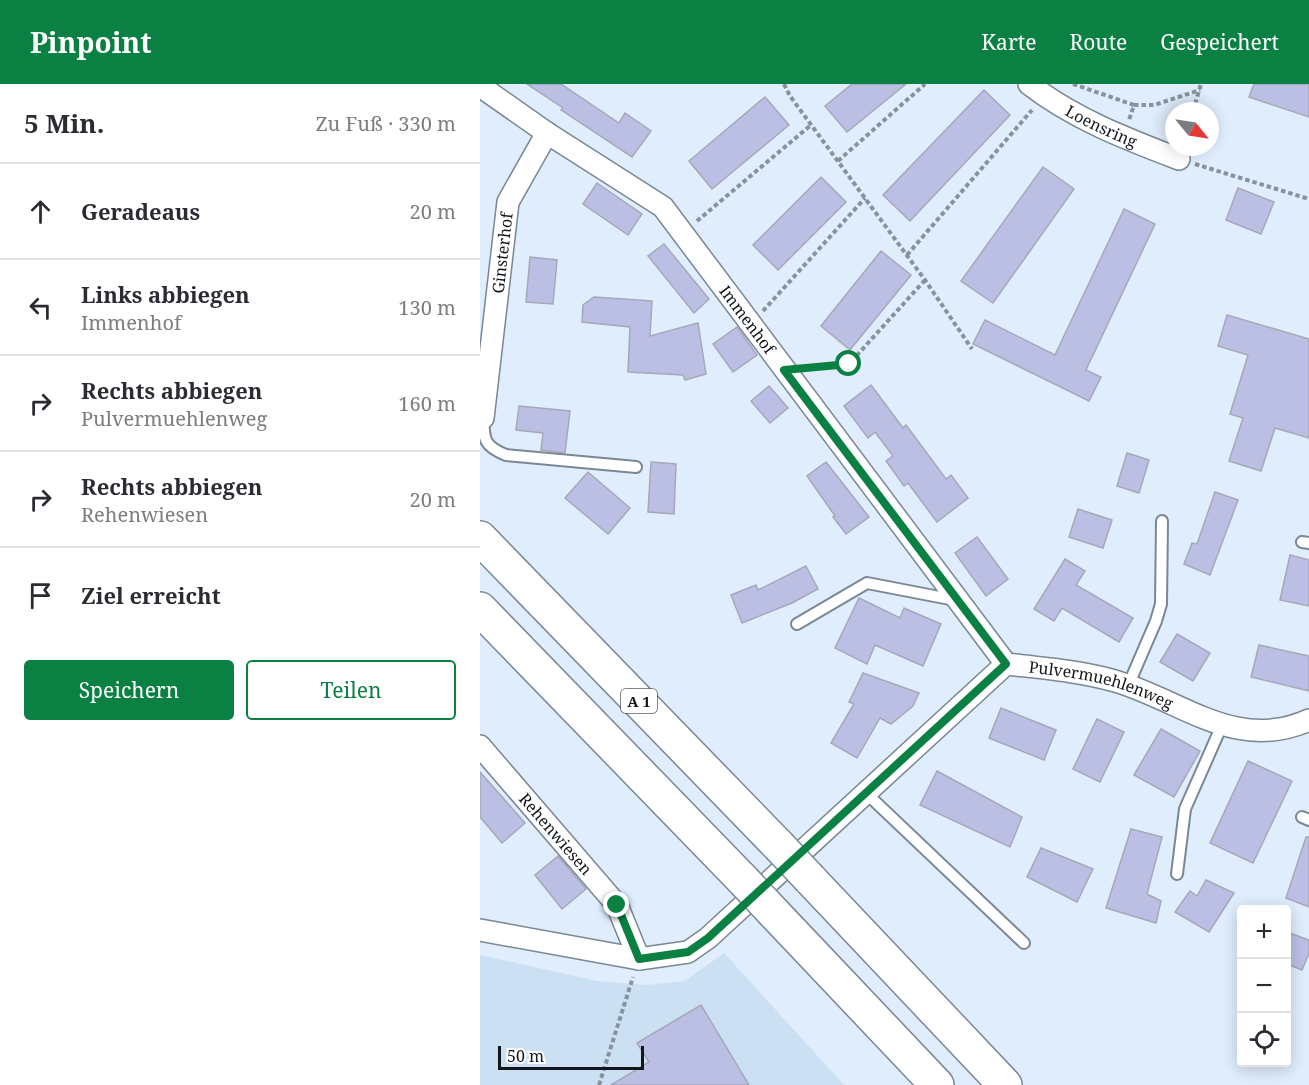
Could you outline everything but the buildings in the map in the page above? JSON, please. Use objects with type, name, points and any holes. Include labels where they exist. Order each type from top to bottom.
[{"type":"highway","name":"A 1","points":[[480,538],[779,846],[1005,1085]]},
{"type":"highway","points":[[480,609],[744,881],[937,1085]]},
{"type":"street","name":"Immenhof","points":[[480,86],[547,133],[663,207],[1006,664]]},
{"type":"street","name":"Loensring","points":[[1036,90],[1085,119],[1124,138],[1179,159]]},
{"type":"street","name":"Ginsterhof","points":[[483,418],[508,202],[547,133]]},
{"type":"street","name":"Pulvermuehlenweg","points":[[480,930],[639,959],[688,952],[708,938],[1006,664],[1058,669],[1115,681],[1222,725],[1245,731],[1277,729],[1309,720]]},
{"type":"street","name":"Rehenwiesen","points":[[480,746],[617,905],[639,959]]},
{"type":"lane","points":[[483,418],[484,440],[494,450],[506,455],[636,466]]},
{"type":"lane","points":[[1128,687],[1161,604],[1162,521]]},
{"type":"lane","points":[[797,624],[867,583],[959,601]]},
{"type":"lane","points":[[1177,874],[1185,809],[1222,725]]},
{"type":"lane","points":[[866,793],[1024,943]]},
{"type":"path","points":[[784,84],[790,96],[925,280],[972,349]]},
{"type":"path","points":[[838,161],[926,84]]},
{"type":"path","points":[[1073,84],[1134,105],[1154,105],[1200,90]]},
{"type":"path","points":[[1196,102],[1202,84]]},
{"type":"path","points":[[907,255],[1036,90]]},
{"type":"path","points":[[1124,138],[1134,105]]},
{"type":"path","points":[[683,234],[811,125]]},
{"type":"path","points":[[1179,159],[1309,199]]},
{"type":"path","points":[[750,324],[865,198]]},
{"type":"path","points":[[784,370],[849,364],[925,280]]},
{"type":"path","points":[[599,1085],[639,959]]},
{"type":"shaded area","points":[[724,953],[844,1085],[480,1085],[480,955],[597,981],[647,985],[685,981]]},
{"type":"route","points":[[617,905],[639,959],[688,952],[708,938],[1006,664],[784,370],[849,364]]}]
